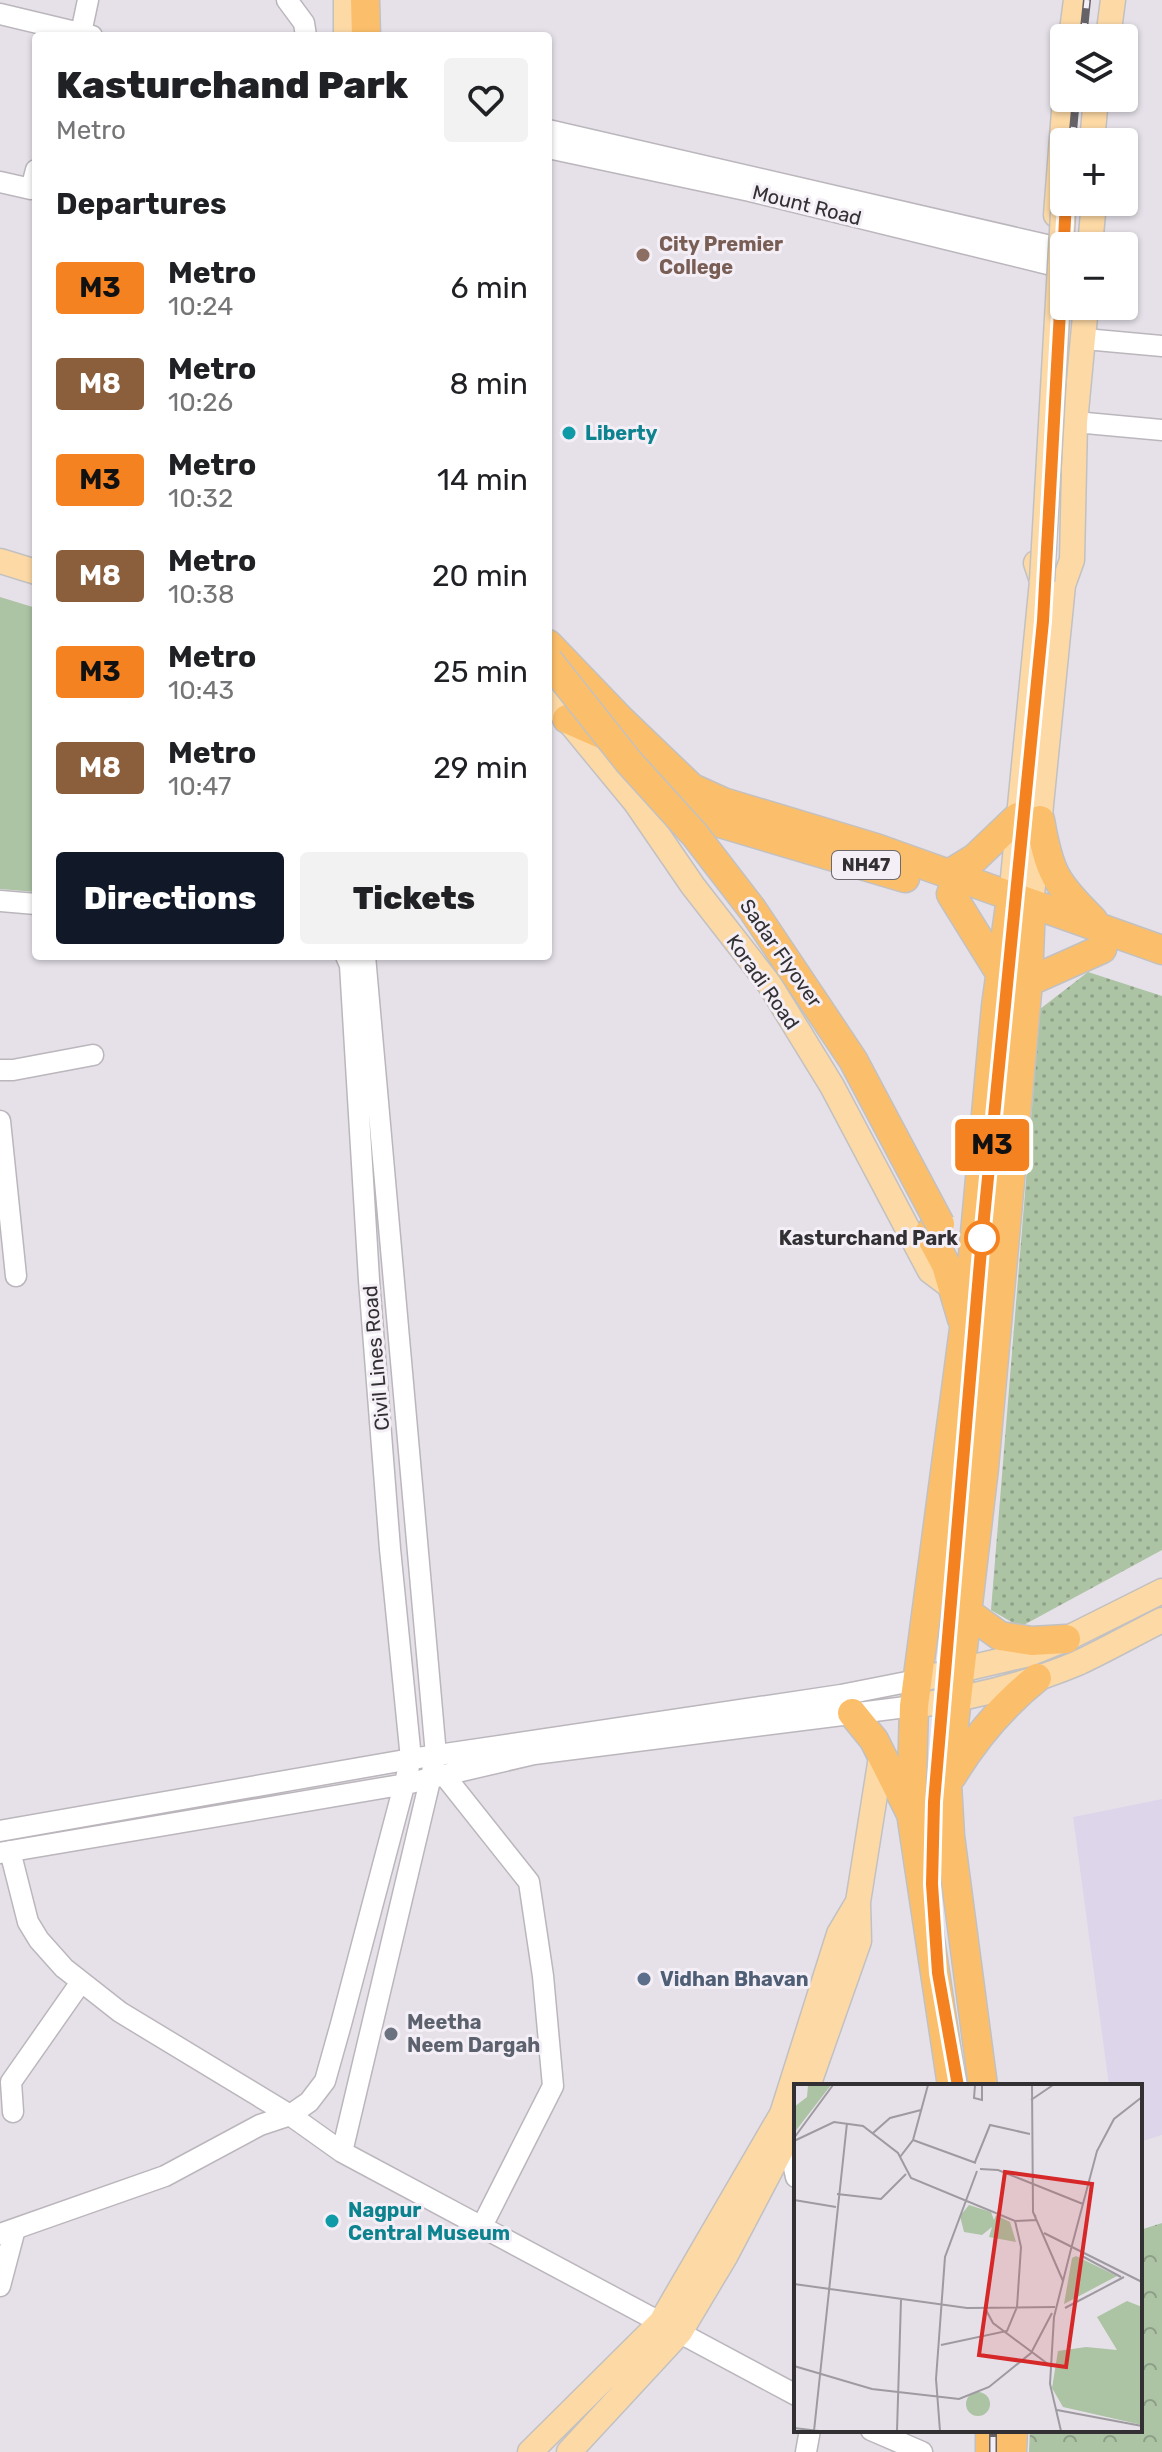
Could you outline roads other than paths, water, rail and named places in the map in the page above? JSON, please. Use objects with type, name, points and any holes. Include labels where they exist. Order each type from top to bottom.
[{"type":"highway","points":[[353,2],[356,32]]},
{"type":"highway","points":[[353,2],[364,32]]},
{"type":"highway","name":"NH47","points":[[552,648],[620,719],[722,813],[871,867],[950,884],[1020,909]]},
{"type":"highway","name":"Sadar Flyover","points":[[552,665],[628,761],[695,835],[760,920],[853,1060],[934,1228],[946,1265],[960,1281]]},
{"type":"highway","name":"Sadar Flyover","points":[[552,683],[731,904],[815,1023],[934,1228]]},
{"type":"highway","points":[[567,719],[621,742],[686,813],[722,813]]},
{"type":"highway","points":[[1000,973],[950,884],[998,838],[1029,819],[1056,881],[1101,938],[1162,950]]},
{"type":"highway","points":[[1020,909],[1101,938],[1162,968]]},
{"type":"highway","points":[[952,2084],[911,1813],[916,1693],[965,1319],[960,1281],[1000,973],[1020,909]]},
{"type":"highway","points":[[983,2084],[950,1836],[947,1784],[984,1468],[1028,982],[1020,909]]},
{"type":"highway","points":[[1028,982],[1101,938]]},
{"type":"highway","points":[[960,1281],[999,1297]]},
{"type":"highway","points":[[967,1612],[1000,1636],[1032,1641],[1066,1639]]},
{"type":"highway","points":[[947,1784],[969,1748],[993,1719],[1037,1678]]},
{"type":"highway","points":[[852,1713],[874,1740],[911,1813]]},
{"type":"highway","points":[[1012,2452],[1013,2432]]},
{"type":"main road","points":[[376,0],[378,32]]},
{"type":"main road","points":[[1076,24],[1079,0]]},
{"type":"main road","points":[[1108,24],[1111,0]]},
{"type":"main road","points":[[347,32],[353,2]]},
{"type":"main road","points":[[1060,232],[1064,112]]},
{"type":"main road","points":[[1052,583],[1063,216]]},
{"type":"main road","points":[[1052,583],[1034,557],[1054,320]]},
{"type":"main road","points":[[1020,909],[1066,467],[1077,320]]},
{"type":"main road","points":[[1052,583],[1072,560],[1075,422],[1086,320]]},
{"type":"main road","points":[[0,561],[32,571]]},
{"type":"main road","name":"Koradi Road","points":[[552,701],[636,803],[693,886],[770,985],[832,1086],[930,1271],[960,1281]]},
{"type":"main road","points":[[916,1693],[960,1670],[1029,1654],[1066,1639],[1162,1591]]},
{"type":"main road","points":[[916,1693],[956,1700],[1037,1678],[1078,1662],[1162,1620]]},
{"type":"main road","points":[[809,2084],[859,1941],[858,1902],[881,1757]]},
{"type":"main road","points":[[799,2084],[839,1934],[858,1902]]},
{"type":"main road","points":[[569,2452],[670,2327],[789,2123]]},
{"type":"main road","points":[[530,2452],[670,2327]]},
{"type":"street","points":[[80,32],[88,0]]},
{"type":"street","points":[[287,0],[304,23],[305,32]]},
{"type":"street","points":[[0,14],[72,32]]},
{"type":"street","points":[[552,131],[1050,255]]},
{"type":"street","name":"Mount Road","points":[[552,149],[1050,255]]},
{"type":"street","points":[[0,182],[31,189],[32,185]]},
{"type":"street","points":[[1085,339],[1162,346]]},
{"type":"street","points":[[1075,422],[1128,424],[1162,430]]},
{"type":"street","points":[[0,901],[32,904]]},
{"type":"street","name":"Civil Lines Road","points":[[290,2115],[309,2102],[325,2081],[411,1759],[390,1549],[348,960]]},
{"type":"street","points":[[342,2152],[436,1777],[365,960]]},
{"type":"street","points":[[0,1070],[93,1055]]},
{"type":"street","points":[[0,1121],[16,1276]]},
{"type":"street","points":[[0,1831],[436,1755],[841,1695],[916,1693]]},
{"type":"street","points":[[794,2394],[342,2152],[290,2115],[141,2025],[81,1982],[39,1940],[28,1922],[5,1852],[406,1784],[534,1754],[852,1713],[916,1693]]},
{"type":"street","points":[[436,1777],[529,1882],[543,1976],[553,2086],[482,2226]]},
{"type":"street","points":[[13,2112],[11,2082],[81,1982]]},
{"type":"street","points":[[0,2286],[8,2231],[165,2176],[260,2125],[290,2115]]},
{"type":"street","points":[[789,2123],[794,2162]]},
{"type":"street","points":[[806,2452],[810,2432]]},
{"type":"street","points":[[876,2432],[922,2452]]},
{"type":"railway","points":[[1084,24],[1087,0]]},
{"type":"railway","points":[[1073,128],[1075,112]]},
{"type":"railway","points":[[958,2084],[938,1973],[932,1884],[934,1802],[982,1238],[1043,621],[1065,216]]},
{"type":"railway","points":[[993,2432],[993,2452]]},
{"type":"metro line","name":"M3","points":[[958,2084],[938,1973],[932,1884],[934,1802],[982,1238],[1043,621],[1065,216]]},
{"type":"place","name":"City Premier College","points":[[643,255]]},
{"type":"place","name":"Liberty","points":[[569,433]]},
{"type":"place","name":"Kasturchand Park","points":[[982,1238]]},
{"type":"place","name":"Vidhan Bhavan","points":[[644,1979]]},
{"type":"place","name":"Meetha Neem Dargah","points":[[391,2034]]},
{"type":"place","name":"Nagpur Central Museum","points":[[332,2221]]}]
